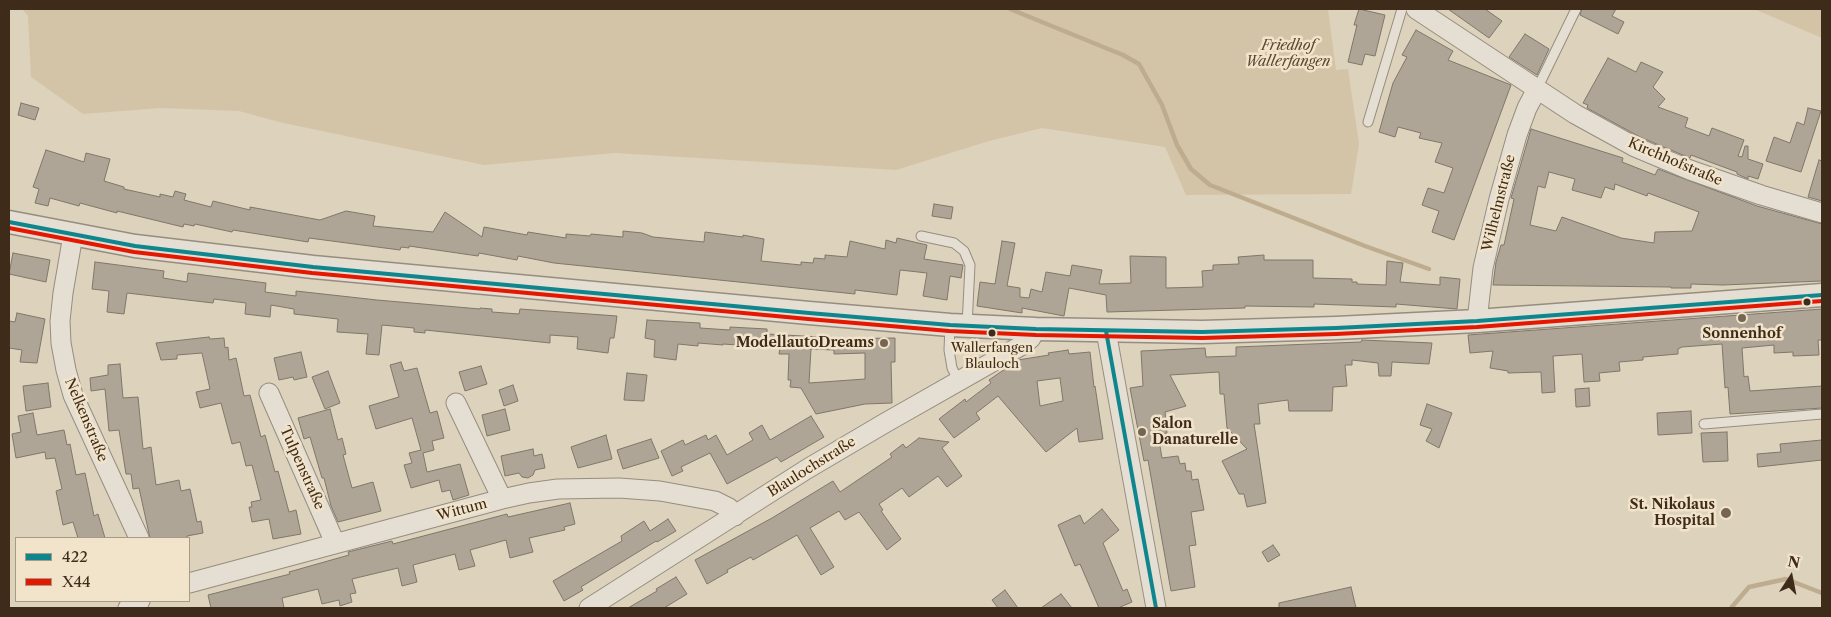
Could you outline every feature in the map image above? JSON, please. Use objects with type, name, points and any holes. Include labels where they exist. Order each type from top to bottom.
[{"type":"street","name":"Kirchhofstraße","points":[[1416,9],[1575,114],[1635,147],[1690,170],[1822,214]]},
{"type":"street","name":"Wilhelmstraße","points":[[1477,321],[1483,268],[1499,199],[1517,135],[1527,108],[1537,89]]},
{"type":"street","points":[[9,222],[73,235],[208,255],[313,266],[799,312],[958,325],[1036,329],[1266,331],[1477,321],[1822,295]]},
{"type":"street","name":"Nelkenstraße","points":[[73,235],[60,321],[61,343],[66,370],[73,395],[139,537]]},
{"type":"street","name":"Blaulochstraße","points":[[589,608],[807,470],[1024,344],[1036,329]]},
{"type":"street","points":[[1106,331],[1156,608]]},
{"type":"street","name":"Tulpenstraße","points":[[269,392],[335,543]]},
{"type":"street","points":[[456,404],[502,499]]},
{"type":"street","name":"Wittum","points":[[190,583],[502,499],[558,489],[619,488],[660,492],[715,502],[729,508],[735,516]]},
{"type":"lane","points":[[1368,122],[1402,9]]},
{"type":"lane","points":[[1537,89],[1576,9]]},
{"type":"lane","points":[[921,236],[954,243],[964,251],[970,265],[958,325],[949,350],[952,368],[959,382]]},
{"type":"lane","points":[[1704,424],[1822,414]]},
{"type":"green space","name":"Friedhof Wallerfangen","points":[[22,9],[1328,9],[1336,70],[1348,69],[1359,144],[1351,194],[1186,195],[1165,147],[1042,128],[989,141],[896,170],[615,153],[484,165],[279,122],[239,111],[161,108],[83,114],[31,77],[28,16]]},
{"type":"green space","points":[[1754,9],[1822,9],[1822,38]]},
{"type":"building","points":[[1359,9],[1385,15],[1375,56],[1365,54],[1362,65],[1348,62],[1357,25],[1354,25]]},
{"type":"building","points":[[1448,9],[1485,9],[1502,21],[1489,38]]},
{"type":"building","points":[[1582,9],[1616,9],[1612,16],[1624,22],[1618,34],[1580,15]]},
{"type":"building","points":[[1416,30],[1453,51],[1448,60],[1511,85],[1454,240],[1432,232],[1439,211],[1422,205],[1428,188],[1444,193],[1453,168],[1435,162],[1442,143],[1419,138],[1421,133],[1398,127],[1395,137],[1379,132],[1393,83],[1407,57],[1402,55]]},
{"type":"building","points":[[1525,34],[1549,49],[1537,75],[1509,57]]},
{"type":"building","points":[[1608,58],[1636,72],[1641,62],[1663,72],[1653,87],[1665,99],[1658,107],[1688,118],[1685,127],[1709,136],[1712,128],[1744,140],[1738,156],[1742,157],[1745,146],[1748,146],[1748,159],[1763,164],[1758,179],[1748,176],[1748,179],[1737,174],[1737,172],[1691,155],[1690,158],[1640,137],[1587,108],[1588,105],[1583,103]]},
{"type":"building","points":[[21,103],[39,108],[35,120],[18,115]]},
{"type":"building","points":[[1808,108],[1821,111],[1801,172],[1766,161],[1774,137],[1790,143],[1797,122],[1804,125]]},
{"type":"building","points":[[1531,129],[1623,158],[1622,162],[1655,175],[1658,169],[1757,206],[1822,224],[1822,281],[1723,285],[1691,284],[1691,288],[1493,285],[1496,262],[1501,245],[1504,245],[1514,199],[1511,198]],"holes":[[[1549,172],[1575,179],[1572,190],[1601,198],[1605,187],[1614,190],[1615,184],[1647,196],[1648,193],[1699,212],[1692,231],[1655,232],[1654,243],[1621,238],[1562,217],[1556,231],[1530,225],[1538,186],[1545,188]]]},
{"type":"building","points":[[46,150],[84,162],[86,153],[110,159],[104,181],[124,187],[124,189],[160,197],[160,194],[173,197],[175,191],[186,194],[184,200],[211,207],[213,201],[250,210],[250,207],[320,220],[346,211],[375,216],[373,226],[433,232],[445,212],[482,237],[484,227],[527,235],[528,232],[566,238],[566,234],[623,237],[623,231],[642,233],[653,237],[704,242],[705,232],[743,237],[743,235],[764,239],[761,261],[801,265],[801,262],[813,263],[814,258],[825,259],[825,255],[847,257],[850,241],[885,249],[886,240],[896,243],[897,238],[927,245],[924,259],[963,265],[961,278],[950,276],[947,300],[923,296],[927,273],[900,270],[897,295],[855,290],[855,294],[554,263],[518,256],[517,260],[479,253],[478,256],[409,246],[409,248],[401,247],[400,250],[309,238],[308,242],[233,230],[232,232],[195,224],[194,226],[184,224],[183,227],[80,203],[79,206],[50,198],[48,206],[35,203],[39,189],[33,187]]},
{"type":"building","points":[[1819,160],[1822,161],[1822,201],[1808,197]]},
{"type":"building","points":[[934,204],[953,207],[951,219],[932,216]]},
{"type":"building","points":[[1002,241],[1015,243],[1007,286],[1020,288],[1020,297],[1029,298],[1031,289],[1042,292],[1046,272],[1070,276],[1072,265],[1102,270],[1099,284],[1131,283],[1130,256],[1166,257],[1166,288],[1203,287],[1202,271],[1213,270],[1213,265],[1239,264],[1238,257],[1264,255],[1264,260],[1313,260],[1313,278],[1352,279],[1352,282],[1357,282],[1357,284],[1386,285],[1387,261],[1403,263],[1400,282],[1440,285],[1440,277],[1460,279],[1457,309],[1396,304],[1396,307],[1314,304],[1314,307],[1245,306],[1245,308],[1107,312],[1106,295],[1069,288],[1064,316],[1022,308],[1022,313],[977,306],[980,282],[995,284]]},
{"type":"building","points":[[13,253],[50,260],[46,282],[9,274]]},
{"type":"building","points":[[95,262],[164,271],[163,278],[187,282],[188,273],[266,283],[265,292],[296,296],[296,291],[377,300],[492,309],[492,312],[519,314],[520,309],[617,316],[614,338],[610,338],[608,353],[577,349],[578,337],[550,335],[550,343],[425,330],[425,333],[414,332],[414,328],[382,325],[379,355],[366,354],[368,334],[337,332],[338,319],[294,314],[294,309],[271,305],[270,317],[245,314],[246,303],[214,299],[213,303],[127,293],[124,314],[107,312],[109,291],[92,289]]},
{"type":"building","points":[[1822,309],[1822,340],[1818,340],[1819,355],[1793,356],[1793,352],[1774,353],[1774,345],[1742,348],[1744,377],[1748,376],[1750,391],[1822,386],[1822,408],[1730,414],[1728,387],[1725,388],[1722,344],[1682,347],[1678,349],[1678,354],[1643,357],[1643,360],[1619,362],[1620,371],[1599,373],[1600,381],[1584,382],[1582,354],[1553,356],[1555,392],[1542,393],[1541,372],[1508,373],[1508,371],[1490,368],[1493,351],[1470,353],[1468,335]]},
{"type":"building","points":[[17,313],[45,319],[37,363],[20,362],[22,350],[9,348],[9,321],[15,322]]},
{"type":"building","points":[[647,320],[700,323],[700,328],[730,330],[730,327],[767,329],[767,334],[820,337],[820,339],[895,338],[895,362],[891,362],[892,403],[865,404],[816,414],[801,388],[790,387],[791,380],[788,380],[789,354],[779,354],[780,348],[698,343],[698,346],[678,344],[676,360],[654,357],[655,340],[645,338]],"holes":[[[811,349],[834,350],[834,354],[865,353],[865,379],[809,383]]]},
{"type":"building","points":[[209,337],[210,339],[224,338],[225,348],[228,347],[229,360],[236,358],[244,396],[250,395],[261,437],[265,435],[275,472],[278,471],[289,512],[296,510],[301,534],[273,539],[269,519],[252,522],[249,507],[252,507],[251,502],[261,500],[252,465],[246,466],[240,442],[232,444],[221,403],[200,408],[196,392],[210,389],[202,353],[177,355],[177,359],[161,360],[156,343]]},
{"type":"building","points":[[1362,340],[1432,343],[1429,364],[1392,362],[1391,376],[1379,376],[1378,363],[1352,360],[1352,365],[1345,365],[1347,386],[1333,387],[1332,411],[1289,411],[1288,400],[1258,404],[1260,424],[1254,424],[1266,503],[1247,507],[1244,494],[1239,494],[1222,461],[1247,449],[1227,428],[1224,394],[1220,394],[1219,372],[1170,375],[1186,406],[1165,412],[1167,433],[1158,435],[1162,458],[1178,456],[1180,464],[1185,463],[1186,471],[1191,471],[1192,480],[1198,479],[1204,510],[1191,512],[1196,545],[1189,546],[1195,587],[1171,591],[1148,460],[1144,461],[1130,388],[1143,386],[1141,351],[1205,348],[1206,357],[1236,356],[1236,347],[1361,342]]},
{"type":"building","points":[[1068,350],[1069,354],[1090,352],[1103,439],[1079,442],[1077,428],[1046,452],[998,396],[976,413],[980,419],[954,438],[939,419],[965,399],[966,402],[991,383],[989,380],[1018,360],[1049,355],[1048,353]],"holes":[[[1060,378],[1063,401],[1040,406],[1037,381]]]},
{"type":"building","points":[[301,352],[307,377],[294,380],[293,377],[279,380],[274,358]]},
{"type":"building","points":[[401,362],[404,371],[417,368],[430,413],[437,411],[444,438],[432,441],[434,450],[423,453],[427,472],[460,464],[469,495],[453,500],[450,490],[442,492],[439,480],[411,488],[404,465],[412,463],[409,453],[421,450],[412,418],[376,429],[369,406],[399,397],[390,365]]},
{"type":"building","points":[[120,364],[123,398],[138,397],[143,449],[151,447],[156,485],[179,480],[181,491],[190,489],[197,522],[201,521],[203,533],[187,537],[150,537],[139,488],[133,489],[131,474],[126,474],[119,430],[109,431],[105,389],[91,391],[90,378],[108,375],[108,365]]},
{"type":"building","points":[[481,366],[487,384],[465,391],[459,372]]},
{"type":"building","points":[[328,371],[340,403],[325,409],[312,377]]},
{"type":"building","points":[[627,373],[647,375],[644,401],[624,400]]},
{"type":"building","points":[[48,383],[51,407],[26,411],[23,386]]},
{"type":"building","points":[[513,385],[518,401],[504,406],[499,390]]},
{"type":"building","points":[[1589,388],[1590,406],[1576,407],[1575,389]]},
{"type":"building","points":[[1427,404],[1452,413],[1439,448],[1426,441],[1432,429],[1420,425]]},
{"type":"building","points":[[330,409],[338,440],[342,438],[346,454],[343,455],[352,488],[373,482],[381,511],[338,522],[331,506],[310,437],[304,439],[298,418]]},
{"type":"building","points":[[505,409],[510,430],[487,436],[482,415]]},
{"type":"building","points":[[1691,411],[1692,433],[1658,435],[1657,413]]},
{"type":"building","points":[[33,413],[37,435],[64,430],[67,445],[70,444],[76,475],[85,473],[94,516],[98,514],[105,537],[78,537],[73,522],[63,525],[56,491],[62,489],[55,458],[46,459],[45,452],[16,458],[12,434],[21,432],[18,416]]},
{"type":"building","points":[[811,416],[824,437],[781,462],[777,457],[727,484],[710,453],[681,467],[683,471],[672,476],[661,451],[683,440],[685,445],[706,435],[708,440],[716,435],[727,455],[753,440],[749,433],[762,425],[770,440]]},
{"type":"building","points":[[1727,432],[1728,461],[1703,462],[1701,433]]},
{"type":"building","points":[[606,435],[612,459],[578,468],[571,447]]},
{"type":"building","points":[[919,438],[949,442],[942,448],[962,476],[947,487],[938,476],[909,497],[902,488],[879,504],[883,510],[881,511],[901,539],[887,550],[859,512],[845,520],[839,511],[810,528],[834,567],[821,575],[797,535],[753,560],[751,557],[727,570],[728,572],[707,584],[695,560],[772,518],[833,481],[840,492],[892,457],[890,454],[903,444],[906,448]]},
{"type":"building","points":[[651,439],[659,458],[623,469],[617,450]]},
{"type":"building","points":[[1822,440],[1822,460],[1758,467],[1757,454],[1781,452],[1780,444]]},
{"type":"building","points":[[533,449],[534,456],[542,454],[545,468],[535,470],[533,475],[528,478],[522,477],[519,473],[505,476],[501,456]]},
{"type":"building","points":[[570,503],[575,524],[564,527],[565,530],[529,538],[533,552],[510,558],[506,540],[470,550],[475,566],[459,570],[455,554],[413,565],[417,582],[402,586],[398,568],[352,579],[356,593],[350,594],[352,602],[340,606],[339,600],[322,604],[318,589],[282,598],[284,608],[211,608],[208,595],[290,574],[289,572],[349,555],[348,552],[392,541],[393,544],[507,514],[508,517]]},
{"type":"building","points":[[1102,509],[1119,530],[1103,543],[1123,591],[1127,589],[1132,602],[1118,608],[1099,608],[1080,564],[1075,566],[1058,525],[1080,515],[1084,524]]},
{"type":"building","points":[[668,519],[676,531],[656,541],[581,587],[583,590],[564,601],[553,581],[622,541],[621,536],[644,521],[650,531]]},
{"type":"building","points":[[1273,545],[1280,555],[1268,562],[1262,552]]},
{"type":"building","points":[[676,577],[687,594],[664,608],[628,608],[657,591],[656,589]]},
{"type":"building","points":[[1351,587],[1356,608],[1279,608],[1279,603]]},
{"type":"building","points":[[1005,590],[1018,608],[998,608],[992,600]]},
{"type":"building","points":[[1061,594],[1072,608],[1041,608]]},
{"type":"waterway","points":[[1010,9],[1123,55],[1139,64],[1162,105],[1177,145],[1191,169],[1210,185],[1429,269]]},
{"type":"waterway","points":[[1731,608],[1749,587],[1786,579],[1822,593]]},
{"type":"transit line","name":"422","points":[[9,222],[135,246],[313,267],[809,313],[950,325],[1036,329],[1202,332],[1336,328],[1477,321],[1822,295]]},
{"type":"transit line","name":"X44","points":[[9,228],[134,252],[312,273],[808,319],[949,331],[1036,335],[1202,338],[1336,334],[1477,327],[1822,301]]},
{"type":"transit line","name":"422","points":[[1106,331],[1156,608]]},
{"type":"place","name":"Sonnenhof","points":[[1742,318]]},
{"type":"place","name":"Wallerfangen Blauloch","points":[[992,333]]},
{"type":"place","name":"ModellautoDreams","points":[[884,343]]},
{"type":"place","name":"Salon Danaturelle","points":[[1142,432]]},
{"type":"place","name":"St. Nikolaus Hospital","points":[[1726,513]]}]
